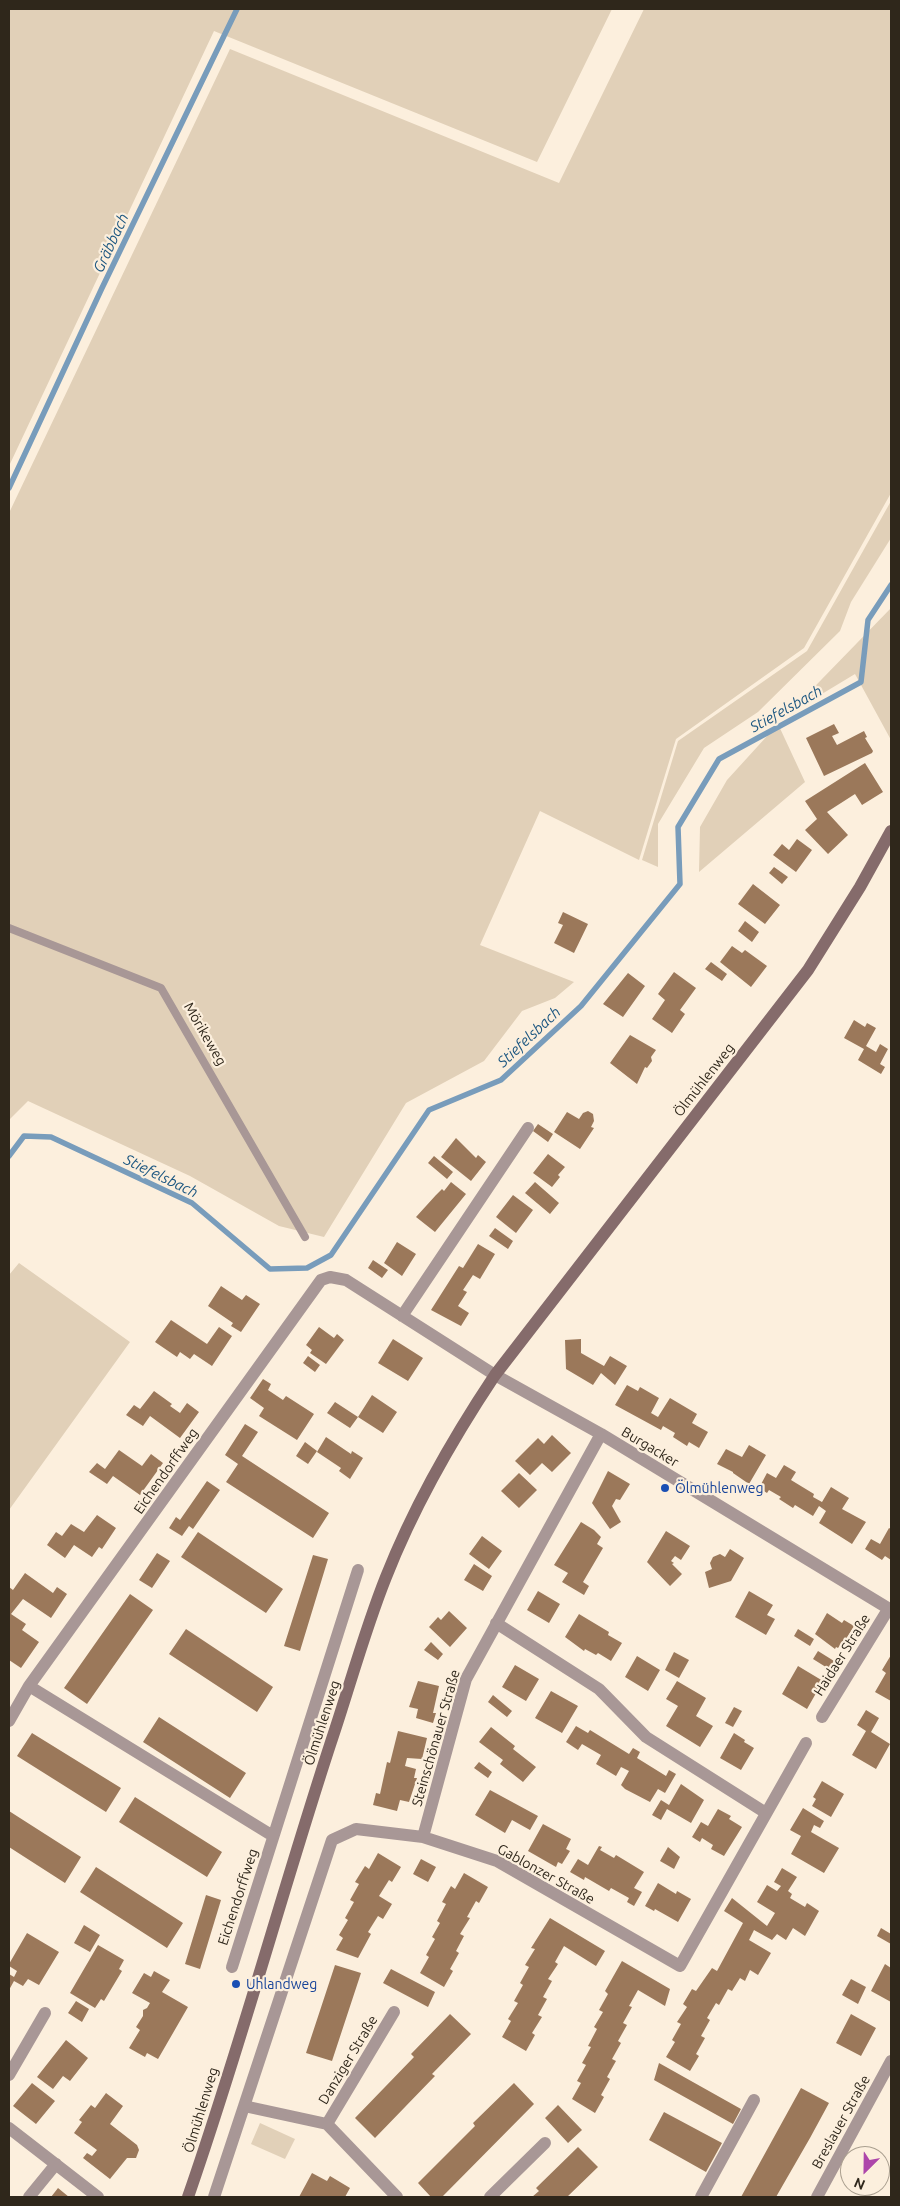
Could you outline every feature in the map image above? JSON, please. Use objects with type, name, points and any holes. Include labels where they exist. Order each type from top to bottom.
[{"type":"main road","name":"Ölmühlenweg","points":[[188,2197],[208,2139],[294,1855],[386,1577],[412,1519],[450,1445],[495,1375],[808,970],[860,887],[891,831]]},
{"type":"street","points":[[495,1375],[402,1316],[528,1128]]},
{"type":"street","name":"Eichendorffweg","points":[[9,1721],[29,1686],[321,1280],[330,1277],[346,1280],[402,1316]]},
{"type":"street","name":"Burgacker","points":[[495,1375],[601,1434],[890,1609]]},
{"type":"street","name":"Steinschönauer Straße","points":[[423,1837],[466,1679],[601,1434]]},
{"type":"street","name":"Eichendorffweg","points":[[232,1967],[358,1570]]},
{"type":"street","name":"Haidaer Straße","points":[[822,1717],[890,1609]]},
{"type":"street","points":[[496,1623],[599,1689],[646,1737],[766,1812]]},
{"type":"street","name":"Eichendorffweg","points":[[29,1686],[273,1836]]},
{"type":"street","name":"Gablonzer Straße","points":[[214,2197],[332,1840],[356,1829],[423,1837],[497,1861],[680,1966],[806,1743]]},
{"type":"street","name":"Danziger Straße","points":[[326,2124],[394,2012]]},
{"type":"street","points":[[9,2075],[45,2013]]},
{"type":"street","name":"Breslauer Straße","points":[[817,2197],[891,2061]]},
{"type":"street","points":[[701,2197],[754,2100]]},
{"type":"street","name":"Danziger Straße","points":[[244,2106],[326,2124],[397,2197]]},
{"type":"street","points":[[9,2128],[98,2197]]},
{"type":"street","points":[[490,2197],[545,2143]]},
{"type":"street","points":[[29,2197],[56,2164]]},
{"type":"lane","name":"Mörikeweg","points":[[9,928],[161,988],[306,1237]]},
{"type":"shaded area","points":[[9,9],[612,9],[537,162],[214,31],[9,466]]},
{"type":"shaded area","points":[[644,9],[891,9],[891,493],[804,648],[676,739],[639,860],[540,811],[480,945],[574,982],[555,998],[522,1011],[484,1061],[406,1103],[324,1237],[279,1226],[190,1176],[28,1101],[9,1120],[9,513],[230,49],[559,183]]},
{"type":"shaded area","points":[[891,501],[891,538],[851,602],[840,631],[758,712],[704,748],[658,824],[658,867],[642,860],[678,741],[807,651]]},
{"type":"shaded area","points":[[891,608],[891,740],[855,674],[787,715]]},
{"type":"shaded area","points":[[778,724],[805,782],[699,872],[700,827],[727,780]]},
{"type":"shaded area","points":[[19,1263],[130,1342],[9,1510],[9,1275]]},
{"type":"shaded area","points":[[260,2123],[295,2139],[285,2159],[251,2144]]},
{"type":"building","points":[[834,724],[839,733],[832,736],[837,745],[864,731],[867,737],[865,738],[873,751],[824,776],[806,738]]},
{"type":"building","points":[[865,763],[883,792],[862,805],[855,794],[827,812],[848,835],[828,854],[805,830],[817,819],[805,801]]},
{"type":"building","points":[[797,839],[812,850],[796,872],[773,855],[782,844],[789,850]]},
{"type":"building","points":[[774,867],[788,877],[782,884],[769,873]]},
{"type":"building","points":[[753,884],[780,905],[765,924],[738,904]]},
{"type":"building","points":[[563,912],[588,924],[574,953],[554,943],[563,925],[558,923]]},
{"type":"building","points":[[745,921],[759,932],[752,942],[738,931]]},
{"type":"building","points":[[732,946],[742,953],[745,950],[767,966],[751,987],[720,962]]},
{"type":"building","points":[[711,962],[727,974],[722,981],[705,969]]},
{"type":"building","points":[[674,972],[696,988],[680,1010],[685,1014],[672,1033],[652,1019],[665,1000],[658,994]]},
{"type":"building","points":[[628,973],[645,986],[623,1017],[603,1004]]},
{"type":"building","points":[[854,1020],[865,1027],[867,1023],[876,1028],[866,1046],[876,1052],[880,1044],[888,1049],[880,1064],[885,1067],[881,1074],[858,1060],[864,1049],[844,1038]]},
{"type":"building","points":[[630,1035],[656,1050],[651,1057],[652,1061],[647,1068],[645,1067],[637,1084],[610,1063]]},
{"type":"building","points":[[588,1111],[593,1114],[594,1121],[591,1127],[594,1128],[580,1149],[554,1132],[567,1112],[579,1119],[583,1113]]},
{"type":"building","points":[[538,1124],[553,1134],[548,1142],[533,1131]]},
{"type":"building","points":[[456,1138],[476,1158],[478,1155],[486,1162],[471,1181],[441,1157]]},
{"type":"building","points":[[548,1154],[565,1167],[558,1175],[560,1177],[552,1187],[533,1173]]},
{"type":"building","points":[[434,1156],[453,1172],[447,1179],[428,1163]]},
{"type":"building","points":[[451,1182],[466,1194],[435,1232],[416,1217]]},
{"type":"building","points":[[535,1182],[559,1203],[550,1214],[525,1193]]},
{"type":"building","points":[[513,1195],[533,1210],[516,1233],[496,1217]]},
{"type":"building","points":[[495,1228],[513,1241],[508,1249],[489,1236]]},
{"type":"building","points":[[397,1242],[416,1254],[402,1276],[384,1263]]},
{"type":"building","points":[[478,1244],[495,1254],[480,1279],[473,1275],[463,1290],[467,1292],[458,1306],[469,1313],[461,1326],[431,1310],[459,1266],[463,1268]]},
{"type":"building","points":[[373,1260],[388,1270],[382,1278],[368,1268]]},
{"type":"building","points":[[221,1286],[242,1300],[246,1295],[260,1304],[241,1332],[231,1326],[233,1323],[208,1306]]},
{"type":"building","points":[[171,1320],[207,1344],[219,1327],[232,1336],[212,1366],[194,1354],[190,1359],[180,1352],[177,1357],[155,1342]]},
{"type":"building","points":[[319,1327],[334,1338],[337,1334],[344,1340],[326,1364],[310,1353],[312,1350],[306,1345]]},
{"type":"building","points":[[393,1339],[423,1358],[408,1381],[378,1363]]},
{"type":"building","points":[[581,1339],[581,1353],[604,1366],[610,1356],[627,1366],[615,1385],[601,1373],[593,1385],[566,1369],[565,1340]]},
{"type":"building","points":[[308,1356],[320,1365],[315,1372],[303,1363]]},
{"type":"building","points":[[263,1379],[271,1384],[268,1390],[283,1400],[286,1396],[314,1414],[297,1440],[259,1416],[264,1408],[250,1398]]},
{"type":"building","points":[[627,1385],[638,1391],[640,1387],[659,1398],[651,1413],[658,1417],[670,1398],[697,1414],[692,1423],[708,1432],[699,1448],[689,1442],[687,1446],[673,1437],[675,1433],[663,1426],[661,1430],[615,1405]]},
{"type":"building","points":[[154,1391],[172,1404],[170,1406],[180,1413],[187,1403],[199,1412],[180,1438],[150,1416],[143,1426],[126,1415],[134,1405],[140,1409]]},
{"type":"building","points":[[372,1395],[397,1412],[383,1433],[358,1417]]},
{"type":"building","points":[[335,1402],[358,1417],[350,1428],[327,1413]]},
{"type":"building","points":[[245,1424],[258,1432],[242,1456],[329,1513],[313,1538],[226,1482],[238,1464],[225,1455]]},
{"type":"building","points":[[552,1435],[571,1453],[552,1472],[542,1463],[530,1475],[515,1461],[538,1438],[544,1444]]},
{"type":"building","points":[[326,1437],[351,1454],[352,1451],[363,1458],[350,1479],[339,1471],[341,1468],[317,1452]]},
{"type":"building","points":[[305,1442],[317,1451],[308,1464],[296,1456]]},
{"type":"building","points":[[749,1445],[766,1455],[749,1484],[733,1472],[717,1464],[726,1449],[742,1457]]},
{"type":"building","points":[[119,1450],[142,1466],[151,1454],[163,1463],[140,1495],[113,1476],[107,1484],[89,1472],[97,1463],[105,1469]]},
{"type":"building","points":[[784,1465],[796,1472],[791,1480],[814,1494],[813,1497],[822,1502],[831,1487],[849,1498],[842,1509],[866,1522],[852,1544],[819,1523],[826,1511],[819,1506],[813,1516],[795,1505],[793,1508],[779,1499],[781,1497],[769,1490],[767,1493],[759,1488],[767,1473],[776,1478]]},
{"type":"building","points":[[608,1471],[630,1484],[620,1500],[616,1499],[612,1506],[621,1522],[610,1529],[592,1503]]},
{"type":"building","points":[[519,1473],[537,1490],[519,1508],[501,1491]]},
{"type":"building","points":[[207,1481],[220,1490],[193,1529],[189,1526],[182,1536],[169,1528],[176,1517],[180,1520]]},
{"type":"building","points":[[97,1515],[116,1528],[102,1549],[99,1547],[92,1557],[74,1545],[65,1558],[47,1545],[56,1532],[62,1536],[71,1524],[84,1532]]},
{"type":"building","points":[[581,1522],[601,1537],[597,1544],[603,1548],[583,1582],[589,1586],[584,1595],[562,1582],[568,1573],[554,1565]]},
{"type":"building","points":[[889,1528],[891,1529],[891,1560],[885,1556],[882,1560],[865,1549],[871,1539],[880,1544]]},
{"type":"building","points":[[666,1531],[690,1546],[681,1560],[675,1556],[671,1561],[682,1574],[670,1586],[647,1562]]},
{"type":"building","points":[[198,1532],[283,1589],[266,1613],[181,1557]]},
{"type":"building","points":[[482,1536],[502,1551],[489,1569],[469,1554]]},
{"type":"building","points":[[730,1549],[744,1558],[731,1581],[709,1588],[705,1572],[712,1569],[710,1563],[713,1557],[720,1554],[725,1557]]},
{"type":"building","points":[[157,1553],[170,1561],[152,1588],[139,1580]]},
{"type":"building","points":[[313,1555],[328,1559],[300,1651],[284,1646]]},
{"type":"building","points":[[474,1564],[492,1576],[483,1591],[464,1580]]},
{"type":"building","points":[[25,1573],[53,1593],[57,1587],[67,1594],[51,1618],[23,1599],[11,1614],[26,1624],[22,1630],[39,1642],[21,1668],[9,1660],[9,1587],[13,1590]]},
{"type":"building","points":[[538,1591],[560,1604],[549,1623],[527,1610]]},
{"type":"building","points":[[749,1591],[773,1605],[767,1615],[775,1619],[766,1635],[735,1617]]},
{"type":"building","points":[[130,1594],[153,1610],[87,1704],[64,1688]]},
{"type":"building","points":[[449,1611],[467,1628],[450,1647],[429,1627],[438,1617],[441,1620]]},
{"type":"building","points":[[827,1613],[842,1623],[844,1620],[854,1626],[846,1639],[835,1649],[815,1634]]},
{"type":"building","points":[[579,1614],[609,1632],[608,1635],[622,1643],[611,1661],[598,1653],[596,1655],[585,1649],[584,1651],[565,1637]]},
{"type":"building","points":[[186,1629],[273,1687],[257,1712],[169,1654]]},
{"type":"building","points":[[798,1629],[814,1639],[810,1646],[794,1636]]},
{"type":"building","points":[[431,1642],[443,1654],[438,1660],[424,1650]]},
{"type":"building","points":[[818,1651],[834,1661],[829,1669],[813,1659]]},
{"type":"building","points":[[674,1652],[689,1660],[679,1678],[665,1670]]},
{"type":"building","points":[[891,1655],[891,1701],[875,1692],[886,1673],[882,1670]]},
{"type":"building","points":[[637,1656],[660,1670],[648,1691],[625,1677]]},
{"type":"building","points":[[515,1665],[539,1679],[526,1701],[502,1687]]},
{"type":"building","points":[[798,1666],[823,1681],[807,1709],[782,1694]]},
{"type":"building","points":[[418,1681],[439,1686],[433,1713],[436,1713],[433,1723],[416,1718],[418,1709],[409,1707]]},
{"type":"building","points":[[677,1681],[706,1698],[696,1716],[713,1726],[700,1747],[666,1726],[678,1706],[666,1699]]},
{"type":"building","points":[[551,1691],[578,1706],[562,1733],[535,1718]]},
{"type":"building","points":[[493,1695],[512,1711],[507,1717],[488,1702]]},
{"type":"building","points":[[734,1707],[742,1711],[733,1727],[725,1723]]},
{"type":"building","points":[[866,1710],[879,1718],[871,1732],[890,1744],[876,1769],[852,1755],[866,1731],[857,1725]]},
{"type":"building","points":[[159,1717],[246,1773],[230,1798],[143,1742]]},
{"type":"building","points":[[576,1726],[588,1733],[590,1730],[629,1754],[633,1748],[640,1752],[637,1758],[666,1776],[669,1770],[676,1774],[665,1793],[658,1789],[650,1802],[625,1789],[621,1785],[629,1771],[621,1767],[616,1776],[596,1764],[601,1755],[582,1744],[578,1750],[566,1742]]},
{"type":"building","points":[[491,1727],[515,1746],[513,1749],[536,1767],[523,1782],[500,1764],[503,1760],[479,1742]]},
{"type":"building","points":[[398,1731],[427,1738],[422,1759],[407,1758],[405,1766],[416,1769],[414,1778],[417,1778],[409,1802],[400,1800],[397,1811],[373,1805],[376,1793],[380,1794],[387,1762],[390,1763]]},
{"type":"building","points":[[32,1733],[121,1788],[106,1812],[17,1756]]},
{"type":"building","points":[[734,1733],[754,1748],[741,1770],[720,1758]]},
{"type":"building","points":[[479,1762],[492,1772],[488,1778],[474,1768]]},
{"type":"building","points":[[822,1781],[844,1794],[831,1817],[812,1806],[816,1799],[813,1797]]},
{"type":"building","points":[[681,1784],[704,1800],[691,1823],[667,1809],[661,1820],[652,1815],[661,1800],[669,1805]]},
{"type":"building","points":[[490,1790],[538,1816],[530,1830],[512,1820],[505,1833],[475,1815]]},
{"type":"building","points":[[135,1797],[222,1852],[207,1877],[119,1822]]},
{"type":"building","points":[[803,1808],[824,1821],[820,1828],[814,1825],[811,1832],[839,1848],[824,1873],[791,1854],[801,1836],[790,1830]]},
{"type":"building","points":[[718,1809],[731,1816],[729,1819],[742,1827],[724,1856],[711,1849],[713,1845],[702,1838],[700,1842],[692,1837],[701,1822],[708,1826]]},
{"type":"building","points":[[9,1811],[81,1857],[65,1883],[9,1847]]},
{"type":"building","points":[[543,1824],[571,1839],[566,1849],[570,1851],[562,1864],[558,1862],[556,1867],[528,1851]]},
{"type":"building","points":[[599,1846],[602,1847],[600,1850],[614,1858],[616,1855],[644,1872],[634,1888],[642,1892],[634,1906],[627,1902],[629,1898],[611,1888],[609,1891],[585,1877],[584,1880],[570,1872],[578,1859],[588,1865]]},
{"type":"building","points":[[668,1847],[680,1857],[674,1869],[660,1861]]},
{"type":"building","points":[[378,1853],[401,1867],[392,1882],[389,1880],[379,1896],[392,1904],[383,1919],[378,1916],[368,1932],[371,1934],[358,1958],[336,1950],[343,1938],[339,1935],[348,1920],[345,1918],[354,1902],[350,1900],[359,1884],[355,1882],[365,1866],[369,1869]]},
{"type":"building","points":[[421,1859],[436,1867],[428,1882],[413,1874]]},
{"type":"building","points":[[96,1867],[183,1923],[167,1948],[80,1892]]},
{"type":"building","points":[[782,1868],[797,1877],[788,1891],[792,1894],[790,1898],[805,1907],[807,1903],[819,1911],[805,1936],[793,1928],[786,1940],[777,1934],[772,1940],[754,1930],[749,1940],[771,1953],[758,1975],[750,1970],[745,1981],[740,1978],[732,1991],[728,1989],[719,2005],[716,2003],[707,2018],[710,2020],[701,2036],[705,2038],[696,2054],[699,2056],[690,2071],[666,2057],[675,2042],[672,2040],[681,2024],[677,2022],[687,2007],[683,2004],[692,1989],[696,1991],[712,1968],[717,1971],[743,1923],[724,1911],[732,1898],[767,1926],[775,1913],[757,1902],[767,1885],[777,1891],[781,1886],[774,1882]]},
{"type":"building","points":[[464,1873],[488,1887],[479,1903],[476,1901],[467,1917],[470,1918],[460,1934],[464,1936],[456,1951],[459,1953],[450,1969],[453,1971],[444,1987],[420,1973],[429,1957],[426,1955],[435,1939],[432,1937],[440,1923],[437,1921],[446,1904],[442,1902],[451,1886],[455,1889]]},
{"type":"building","points":[[658,1883],[676,1894],[677,1891],[691,1899],[678,1922],[655,1909],[654,1911],[645,1906]]},
{"type":"building","points":[[206,1895],[221,1900],[200,1969],[185,1964]]},
{"type":"building","points":[[550,1918],[605,1951],[596,1966],[564,1946],[555,1962],[558,1964],[548,1979],[552,1981],[543,1997],[547,1999],[538,2015],[542,2017],[532,2033],[535,2035],[526,2051],[502,2037],[511,2021],[508,2019],[518,2003],[514,2001],[523,1985],[520,1983],[529,1967],[525,1965],[535,1949],[531,1948]]},
{"type":"building","points":[[84,1925],[100,1935],[90,1952],[74,1943]]},
{"type":"building","points":[[881,1928],[891,1934],[891,1944],[877,1936]]},
{"type":"building","points":[[27,1933],[59,1952],[39,1985],[28,1979],[23,1986],[14,1981],[9,1990],[9,1974],[14,1977],[17,1971],[9,1966],[9,1964]]},
{"type":"building","points":[[98,1945],[124,1960],[119,1969],[122,1971],[104,2001],[101,1999],[95,2008],[70,1993]]},
{"type":"building","points":[[622,1961],[670,1989],[665,2006],[638,1990],[629,2006],[632,2007],[623,2023],[627,2025],[618,2041],[621,2043],[612,2059],[616,2061],[607,2077],[610,2079],[601,2095],[604,2097],[595,2113],[572,2099],[581,2083],[577,2081],[586,2065],[582,2063],[591,2047],[588,2046],[597,2029],[594,2027],[603,2012],[599,2010],[608,1994],[605,1991]]},
{"type":"building","points":[[885,1964],[891,1968],[891,2002],[871,1991]]},
{"type":"building","points":[[335,1965],[361,1973],[332,2061],[306,2053]]},
{"type":"building","points":[[391,1969],[435,1992],[428,2007],[383,1983]]},
{"type":"building","points":[[154,1971],[170,1980],[162,1992],[188,2007],[158,2059],[147,2053],[145,2057],[129,2048],[140,2030],[136,2027],[143,2016],[143,2010],[150,2003],[132,1993],[144,1973],[151,1977]]},
{"type":"building","points":[[851,1979],[866,1987],[858,2004],[842,1995]]},
{"type":"building","points":[[76,2001],[89,2009],[82,2022],[68,2013]]},
{"type":"building","points":[[450,2014],[471,2034],[432,2074],[435,2076],[375,2138],[355,2118],[414,2057],[411,2054]]},
{"type":"building","points":[[851,2014],[876,2028],[861,2056],[836,2043]]},
{"type":"building","points":[[66,2040],[88,2058],[70,2081],[63,2076],[53,2089],[37,2077]]},
{"type":"building","points":[[659,2063],[741,2109],[733,2124],[654,2080]]},
{"type":"building","points":[[32,2083],[55,2101],[36,2124],[13,2106]]},
{"type":"building","points":[[514,2083],[534,2104],[442,2197],[431,2197],[418,2183],[475,2126],[473,2123]]},
{"type":"building","points":[[801,2088],[829,2103],[810,2138],[776,2197],[741,2197]]},
{"type":"building","points":[[106,2093],[123,2106],[110,2124],[137,2145],[139,2150],[136,2158],[127,2158],[110,2179],[83,2158],[87,2153],[92,2156],[97,2150],[74,2133],[82,2122],[79,2120],[91,2105],[95,2108]]},
{"type":"building","points":[[558,2105],[582,2130],[568,2143],[545,2118]]},
{"type":"building","points":[[664,2112],[722,2143],[706,2172],[649,2140]]},
{"type":"building","points":[[578,2147],[598,2167],[567,2197],[532,2197],[539,2191],[536,2188]]},
{"type":"building","points":[[312,2173],[327,2181],[330,2176],[350,2188],[345,2197],[299,2197]]},
{"type":"building","points":[[58,2188],[69,2197],[51,2197]]},
{"type":"waterway","name":"Gräbbach","points":[[9,488],[102,288],[237,9]]},
{"type":"waterway","name":"Stiefelsbach","points":[[9,1156],[24,1136],[51,1137],[192,1203],[270,1269],[307,1268],[331,1255],[429,1110],[501,1080],[581,1006],[680,884],[678,827],[719,759],[861,682],[868,620],[891,585]]},
{"type":"place","name":"Ölmühlenweg","points":[[665,1488]]},
{"type":"place","name":"Uhlandweg","points":[[236,1984]]}]
